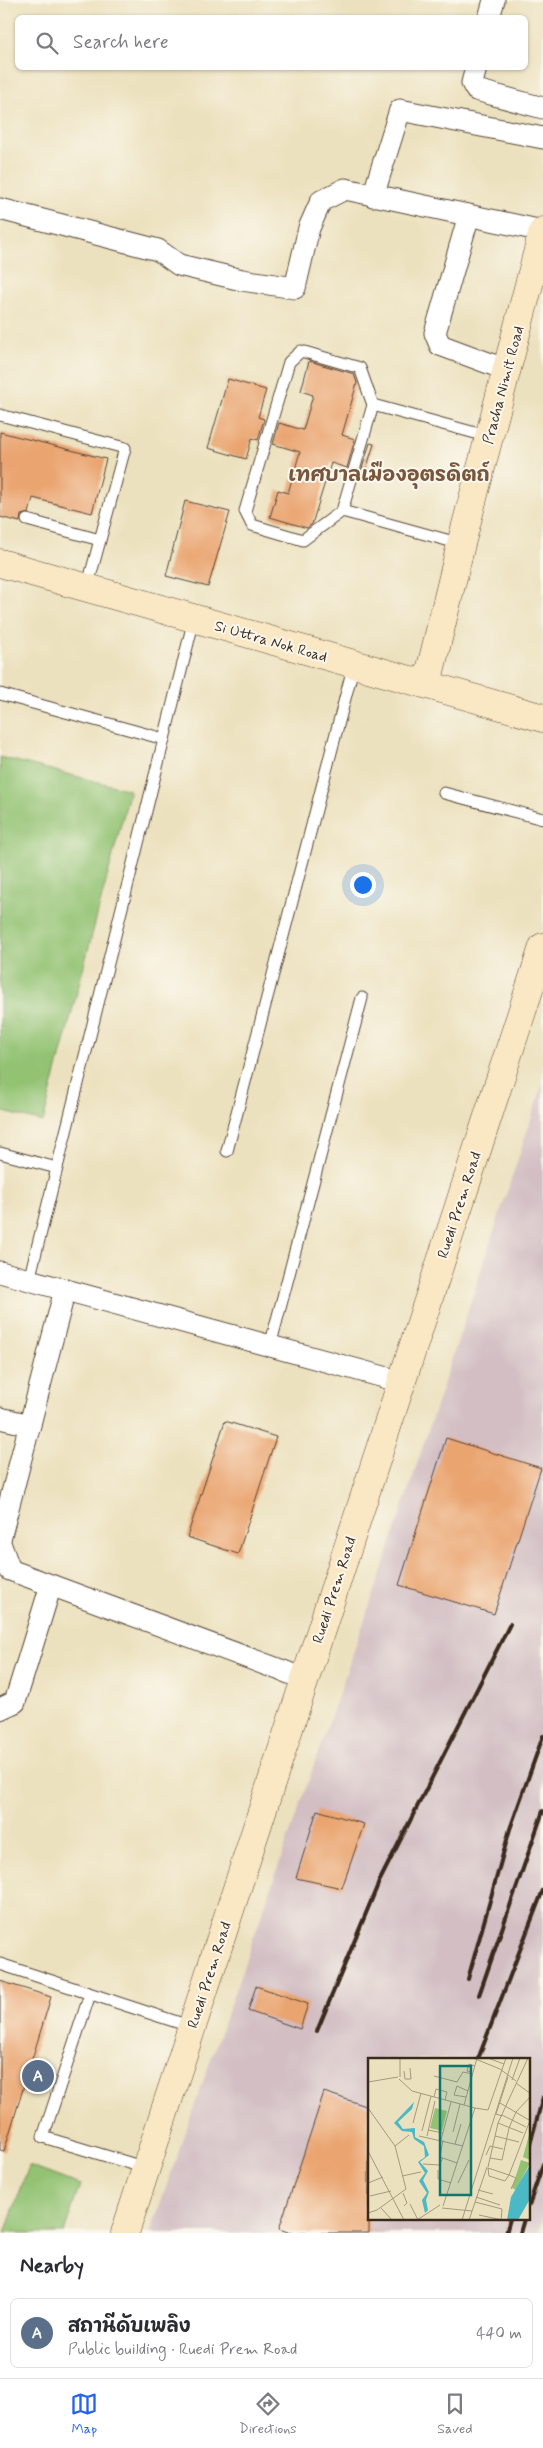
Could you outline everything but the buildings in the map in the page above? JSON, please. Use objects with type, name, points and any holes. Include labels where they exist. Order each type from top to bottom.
[{"type":"main road","name":"Pracha Nimit Road","points":[[427,684],[461,544],[543,231]]},
{"type":"main road","name":"Si Uttra Nok Road","points":[[0,563],[543,718]]},
{"type":"main road","name":"Ruedi Prem Road","points":[[125,2233],[543,947]]},
{"type":"street","points":[[490,15],[494,0]]},
{"type":"street","points":[[475,70],[472,82],[476,90],[543,108]]},
{"type":"street","points":[[373,196],[400,110],[543,138]]},
{"type":"street","points":[[0,209],[158,250],[179,264],[242,280],[295,288],[309,228],[321,201],[345,189],[543,231]]},
{"type":"street","points":[[468,216],[436,333],[437,339],[440,345],[507,370]]},
{"type":"street","points":[[0,1272],[402,1382]]},
{"type":"street","points":[[0,1539],[65,1290]]},
{"type":"street","points":[[0,1418],[30,1425]]},
{"type":"street","points":[[0,1543],[10,1570],[305,1679]]},
{"type":"street","points":[[0,1709],[15,1702],[51,1585]]},
{"type":"lane","points":[[301,351],[360,368],[373,405],[342,511],[303,540],[252,526],[244,511],[289,362],[301,351]]},
{"type":"lane","points":[[373,405],[490,437]]},
{"type":"lane","points":[[0,415],[125,448],[87,588]]},
{"type":"lane","points":[[342,511],[461,544]]},
{"type":"lane","points":[[27,520],[100,540]]},
{"type":"lane","points":[[30,1280],[194,619]]},
{"type":"lane","points":[[227,1151],[354,664]]},
{"type":"lane","points":[[0,694],[164,738]]},
{"type":"lane","points":[[444,793],[543,819]]},
{"type":"lane","points":[[270,1346],[362,998]]},
{"type":"lane","points":[[0,1153],[58,1168]]},
{"type":"lane","points":[[0,1964],[192,2027]]},
{"type":"lane","points":[[90,1994],[43,2137],[146,2168]]},
{"type":"shaded area","points":[[543,1083],[543,2216],[538,2233],[150,2233],[379,1579]]},
{"type":"green space","points":[[0,757],[130,790],[43,1122],[0,1111]]},
{"type":"green space","points":[[29,2166],[80,2185],[64,2233],[5,2233]]},
{"type":"railway","points":[[317,2031],[379,1882],[510,1624]]},
{"type":"railway","points":[[468,1979],[510,1829],[543,1736]]},
{"type":"railway","points":[[479,1995],[543,1811]]},
{"type":"railway","points":[[478,2058],[543,1890]]},
{"type":"railway","points":[[530,2144],[543,2097]]},
{"type":"railway","points":[[530,2202],[543,2164]]},
{"type":"railway","points":[[506,2233],[510,2220]]},
{"type":"railway","points":[[520,2233],[524,2220]]},
{"type":"place","name":"สถานีดับเพลิง","points":[[38,2076]]},
{"type":"district","name":"เทศบาลเมืองอุตรดิตถ์","points":[[389,474]]}]
